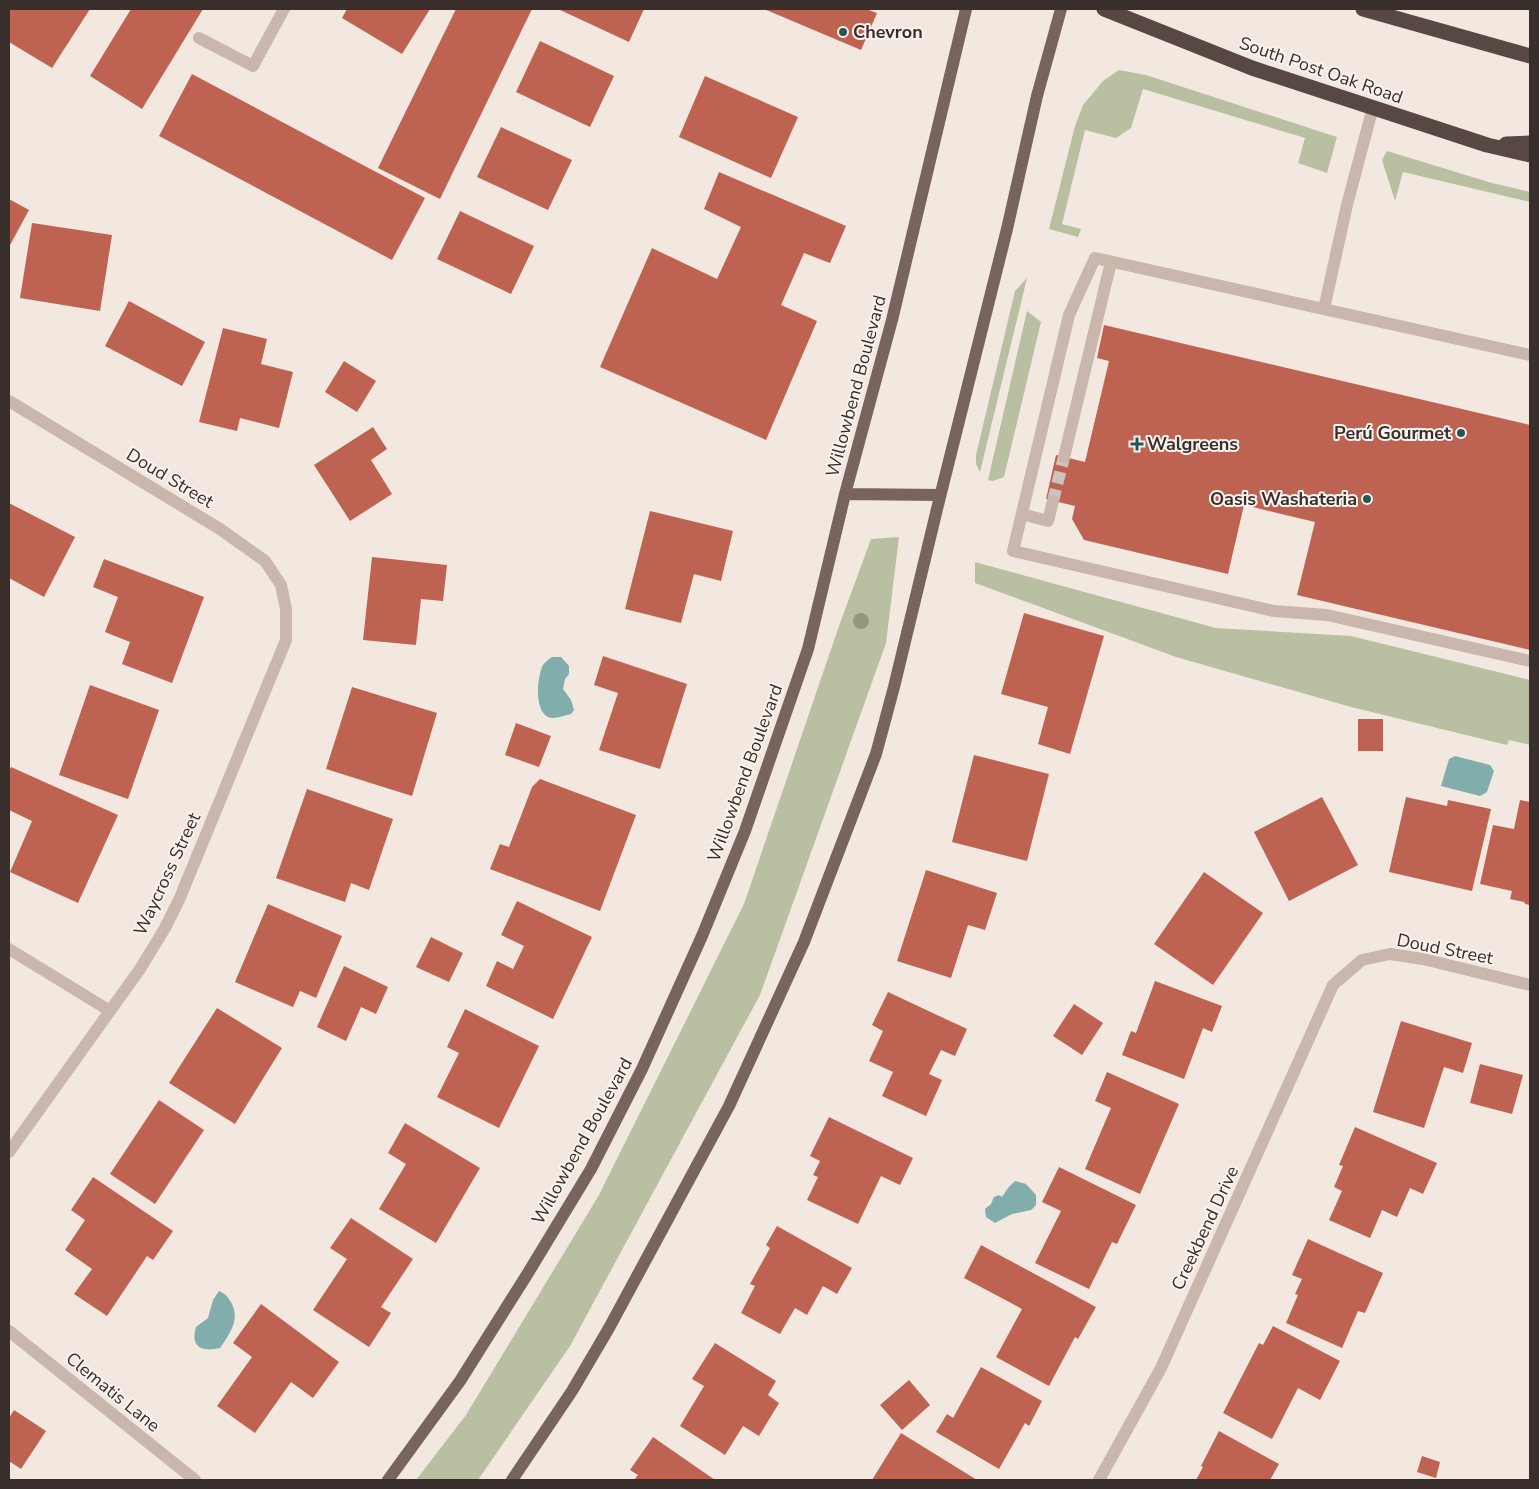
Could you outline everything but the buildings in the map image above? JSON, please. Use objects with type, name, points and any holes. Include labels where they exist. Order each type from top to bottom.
[{"type":"highway","name":"South Post Oak Road","points":[[1104,9],[1252,68],[1487,145],[1530,155]]},
{"type":"highway","points":[[1362,9],[1530,56]]},
{"type":"highway","points":[[1487,145],[1530,143]]},
{"type":"main road","name":"Willowbend Boulevard","points":[[388,1480],[460,1381],[591,1169],[642,1069],[702,936],[745,831],[808,649],[846,494],[892,320],[966,9]]},
{"type":"main road","points":[[512,1480],[572,1391],[609,1328],[729,1106],[804,942],[876,754],[1007,229],[1037,96],[1061,9]]},
{"type":"main road","points":[[846,494],[940,495]]},
{"type":"street","points":[[200,38],[253,66],[284,9]]},
{"type":"street","points":[[1324,309],[1346,205],[1373,107]]},
{"type":"street","points":[[1530,355],[1095,258],[1068,315],[1013,551],[1274,611],[1327,615],[1530,661]]},
{"type":"street","points":[[1064,457],[1111,262]]},
{"type":"street","name":"Doud Street","points":[[9,401],[220,529],[265,561],[281,585],[286,609]]},
{"type":"street","points":[[1022,514],[1048,521],[1053,500]]},
{"type":"street","name":"Waycross Street","points":[[9,1152],[140,970],[165,928],[179,900],[286,640],[286,609]]},
{"type":"street","points":[[9,949],[110,1011]]},
{"type":"street","name":"Doud Street","points":[[1333,986],[1362,960],[1390,954],[1423,959],[1530,985]]},
{"type":"street","name":"Creekbend Drive","points":[[1099,1480],[1161,1368],[1333,986]]},
{"type":"street","name":"Clematis Lane","points":[[9,1331],[195,1480]]},
{"type":"green space","points":[[1119,70],[1146,75],[1337,137],[1327,173],[1298,163],[1305,138],[1143,89],[1131,128],[1116,138],[1085,130],[1062,224],[1081,229],[1078,237],[1049,229],[1075,126],[1083,105],[1103,81]]},
{"type":"green space","points":[[1387,151],[1492,183],[1530,192],[1530,202],[1403,172],[1395,201],[1382,160]]},
{"type":"green space","points":[[1027,278],[980,472],[976,464],[976,455],[1015,291]]},
{"type":"green space","points":[[1027,311],[1041,322],[1004,477],[993,481],[988,480]]},
{"type":"green space","points":[[899,537],[886,643],[760,995],[570,1346],[478,1480],[416,1480],[466,1415],[599,1195],[744,904],[839,626],[871,539]]},
{"type":"green space","points":[[975,562],[1216,628],[1351,636],[1530,680],[1530,745],[1509,740],[1507,745],[1351,707],[1176,657],[975,583]]},
{"type":"water","points":[[552,657],[561,657],[569,666],[569,674],[565,679],[563,689],[571,700],[574,710],[571,714],[553,718],[548,717],[540,708],[538,693],[541,670],[543,665]]},
{"type":"water","points":[[1455,756],[1490,765],[1494,771],[1487,792],[1480,796],[1441,786],[1449,759]]},
{"type":"water","points":[[1015,1181],[1026,1184],[1036,1195],[1036,1205],[1031,1210],[1012,1214],[995,1223],[986,1217],[985,1209],[991,1204],[994,1197],[999,1195],[1002,1197]]},
{"type":"water","points":[[219,1291],[227,1296],[232,1304],[235,1316],[234,1322],[230,1333],[220,1348],[203,1349],[196,1344],[196,1327],[208,1318],[213,1300]]},
{"type":"tunnel","points":[[1053,501],[1064,457]]},
{"type":"place","name":"Chevron","points":[[843,32]]},
{"type":"place","name":"Perú Gourmet","points":[[1461,433]]},
{"type":"place","name":"Walgreens","points":[[1137,444]]},
{"type":"place","name":"Oasis Washateria","points":[[1367,499]]}]
